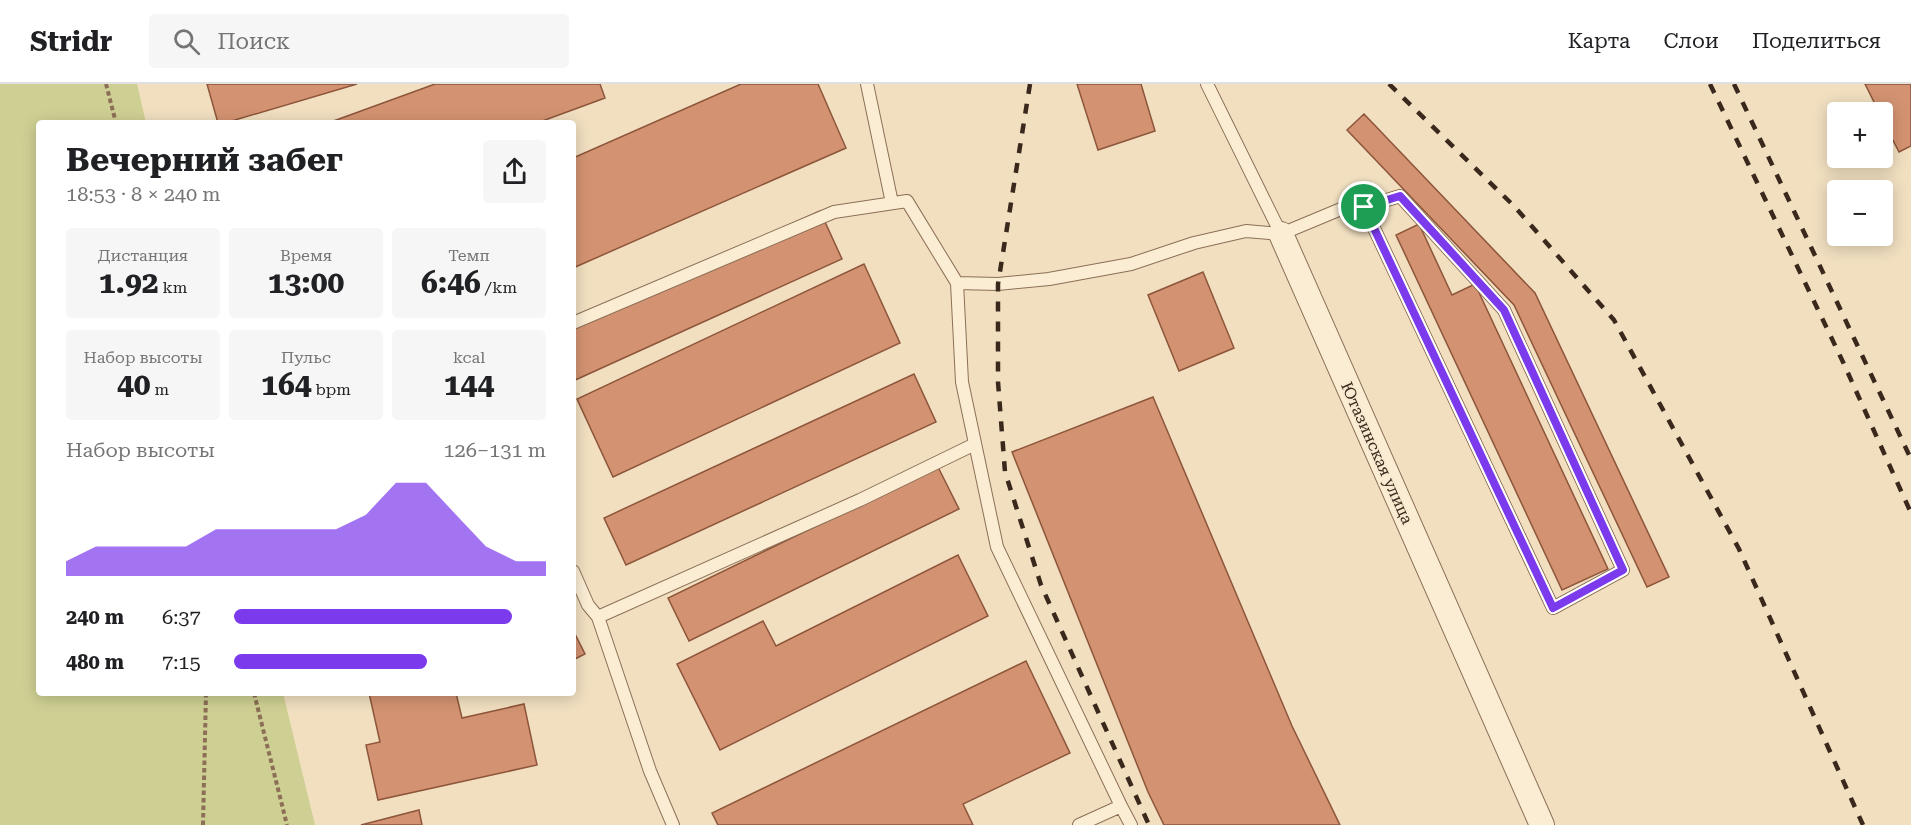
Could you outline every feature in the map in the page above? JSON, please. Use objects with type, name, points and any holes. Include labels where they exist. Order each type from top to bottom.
[{"type":"street","name":"Ютазинская улица","points":[[1281,234],[1542,825]]},
{"type":"lane","points":[[867,84],[892,203]]},
{"type":"lane","name":"Ютазинская улица","points":[[1207,84],[1281,234]]},
{"type":"lane","points":[[957,283],[998,284],[1049,279],[1131,264],[1194,243],[1246,231],[1281,234],[1341,209],[1364,207],[1400,196],[1504,310],[1623,570],[1553,608],[1364,207]]},
{"type":"lane","points":[[576,322],[834,212],[907,201],[957,283],[962,382],[997,547],[1131,825]]},
{"type":"lane","points":[[598,617],[860,500],[975,444]]},
{"type":"lane","points":[[576,578],[588,605],[598,617],[650,771],[673,825]]},
{"type":"lane","points":[[1079,825],[1121,806]]},
{"type":"path","points":[[106,84],[115,120]]},
{"type":"path","points":[[203,825],[206,696]]},
{"type":"path","points":[[255,696],[286,825]]},
{"type":"green space","points":[[0,84],[137,84],[145,120],[36,120],[36,696],[284,696],[315,825],[0,825]]},
{"type":"building","points":[[207,84],[357,84],[235,120],[217,120]]},
{"type":"building","points":[[435,84],[600,84],[605,98],[545,120],[336,120]]},
{"type":"building","points":[[741,84],[818,84],[846,148],[576,267],[576,157]]},
{"type":"building","points":[[1077,84],[1141,84],[1155,131],[1098,150]]},
{"type":"building","points":[[1865,84],[1911,84],[1911,146],[1899,152],[1893,140],[1893,102],[1874,102]]},
{"type":"building","points":[[1364,114],[1535,293],[1669,577],[1647,587],[1514,305],[1347,130]]},
{"type":"building","points":[[820,211],[842,259],[576,380],[576,322]]},
{"type":"building","points":[[1419,224],[1452,295],[1475,284],[1608,569],[1562,590],[1396,235]]},
{"type":"building","points":[[864,264],[900,343],[613,477],[577,399]]},
{"type":"building","points":[[1203,272],[1234,348],[1179,371],[1148,295]]},
{"type":"building","points":[[914,374],[936,422],[626,565],[604,518]]},
{"type":"building","points":[[1153,397],[1292,726],[1340,825],[1164,825],[1148,792],[1012,452]]},
{"type":"building","points":[[938,467],[959,509],[689,641],[668,598]]},
{"type":"building","points":[[958,555],[988,616],[720,750],[677,664],[763,621],[776,646]]},
{"type":"building","points":[[576,636],[585,654],[576,658]]},
{"type":"building","points":[[1026,661],[1070,753],[963,804],[973,825],[718,825],[712,813]]},
{"type":"building","points":[[370,696],[457,696],[462,718],[524,704],[537,765],[378,800],[366,745],[380,742]]},
{"type":"building","points":[[419,810],[422,825],[361,825]]},
{"type":"railway","points":[[1030,84],[998,284],[998,382],[1005,472],[1041,585],[1149,825]]},
{"type":"railway","points":[[1389,84],[1514,206],[1614,320],[1739,549],[1863,825]]},
{"type":"railway","points":[[1710,84],[1843,362],[1911,513]]},
{"type":"railway","points":[[1734,84],[1911,459]]},
{"type":"route","points":[[1400,196],[1504,310],[1623,570],[1553,608],[1364,207],[1400,196]]}]
